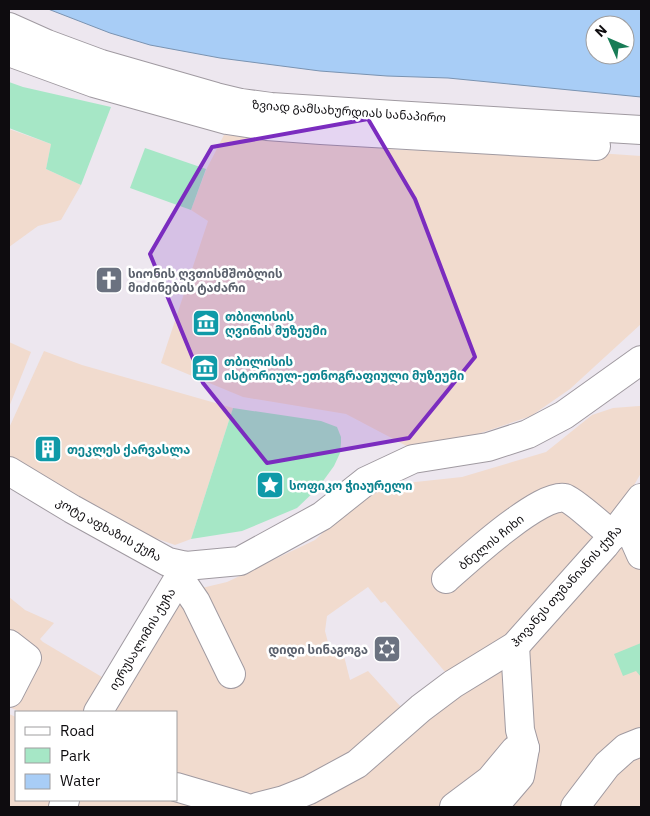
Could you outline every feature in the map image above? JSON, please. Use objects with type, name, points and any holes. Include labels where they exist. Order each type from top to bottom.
[{"type":"main road","name":"ზვიად გამსახურდიას სანაპირო","points":[[9,27],[47,44],[101,64],[216,98],[240,103],[271,107],[641,130]]},
{"type":"main road","name":"ზვიად გამსახურდიას სანაპირო","points":[[9,52],[94,83],[227,120],[267,126],[348,132],[641,148]]},
{"type":"main road","name":"კოტე აფხაზის ქუჩა","points":[[12,480],[72,510],[183,571],[240,561],[322,516],[366,481],[413,459],[488,447],[528,434],[564,415],[641,360]]},
{"type":"main road","name":"ბნელის ჩიხი","points":[[446,578],[515,521],[528,512],[557,498],[567,499],[618,529],[629,528],[641,555]]},
{"type":"main road","name":"ჰოვანეს თუმანიანის ქუჩა","points":[[257,807],[284,800],[309,790],[357,764],[421,708],[453,684],[515,646],[618,529],[641,498]]},
{"type":"main road","points":[[183,571],[231,674]]},
{"type":"main road","name":"იერუსალიმის ქუჩა","points":[[99,711],[183,571]]},
{"type":"main road","points":[[9,644],[27,658],[9,693]]},
{"type":"main road","points":[[485,807],[502,797],[520,776],[526,748],[520,730],[515,646]]},
{"type":"main road","points":[[575,807],[607,765],[626,748],[641,742]]},
{"type":"main road","points":[[454,807],[490,780],[515,750],[526,748]]},
{"type":"main road","points":[[184,789],[244,807]]},
{"type":"highlighted area","points":[[368,119],[415,199],[475,357],[409,438],[267,463],[203,383],[150,254],[212,147]]},
{"type":"shaded area","points":[[9,129],[51,144],[46,169],[81,185],[61,220],[38,226],[9,247]]},
{"type":"shaded area","points":[[224,135],[400,150],[583,152],[641,156],[641,324],[570,389],[531,416],[418,452],[346,414],[243,397],[161,363],[208,221],[191,210],[206,170]]},
{"type":"shaded area","points":[[9,342],[31,352],[9,407]]},
{"type":"shaded area","name":"თეკლეს ქარვასლა","points":[[44,351],[82,365],[233,408],[191,539],[175,545],[95,517],[9,460],[9,428]]},
{"type":"shaded area","points":[[641,406],[641,473],[601,543],[518,634],[355,762],[268,795],[230,793],[178,780],[178,711],[109,711],[185,592],[227,582],[315,540],[383,477],[406,483],[462,477],[546,452],[592,415],[613,408]],"holes":[[[368,587],[381,603],[385,601],[446,673],[401,707],[368,671],[350,680],[343,652],[331,654],[325,631],[327,616]]]},
{"type":"shaded area","points":[[641,502],[641,807],[73,807],[76,801],[178,800],[228,804],[310,790],[512,651]]},
{"type":"shaded area","points":[[9,597],[25,610],[54,623],[40,639],[43,642],[107,680],[94,711],[19,711],[9,707],[31,659],[9,638]]},
{"type":"shaded area","points":[[9,714],[15,717],[15,801],[56,801],[54,807],[9,807]]},
{"type":"green space","points":[[9,82],[23,87],[111,107],[81,185],[46,169],[51,144],[9,128]]},
{"type":"green space","points":[[145,148],[206,169],[191,210],[130,188]]},
{"type":"green space","points":[[233,408],[321,421],[337,427],[341,437],[340,453],[334,466],[318,488],[297,508],[242,531],[191,539]]},
{"type":"green space","points":[[641,643],[641,677],[636,671],[623,676],[614,654]]},
{"type":"water","points":[[48,9],[641,9],[641,97],[448,78],[320,71],[220,58],[150,45],[110,33]]},
{"type":"place","name":"სიონის ღვთისმშობლის მიძინების ტაძარი","points":[[109,280]]},
{"type":"place","name":"თბილისის ღვინის მუზეუმი","points":[[206,323]]},
{"type":"place","name":"თბილისის ისტორიულ-ეთნოგრაფიული მუზეუმი","points":[[205,368]]},
{"type":"place","name":"თეკლეს ქარვასლა","points":[[48,449]]},
{"type":"place","name":"სოფიკო ჭიაურელი","points":[[270,485]]},
{"type":"place","name":"დიდი სინაგოგა","points":[[387,649]]}]
